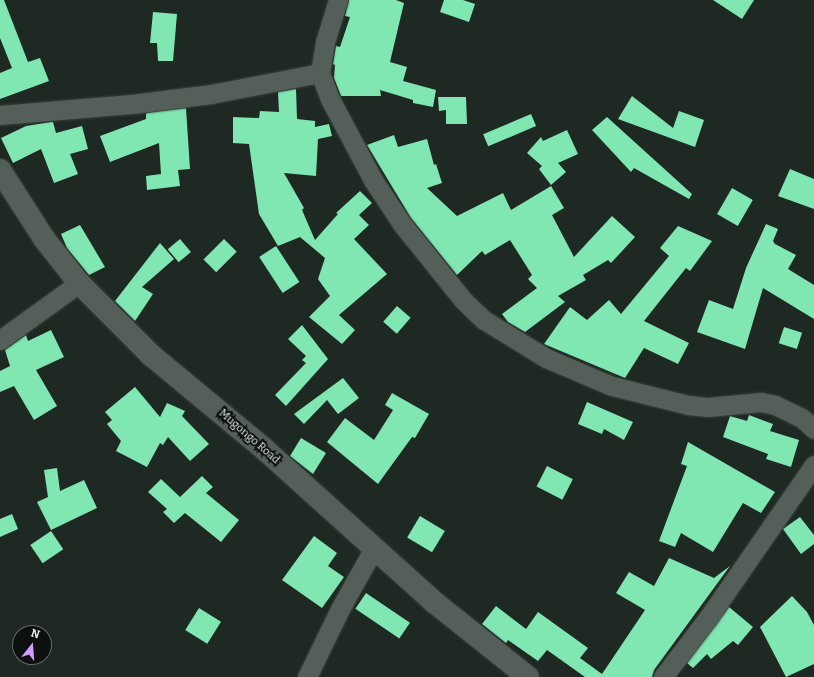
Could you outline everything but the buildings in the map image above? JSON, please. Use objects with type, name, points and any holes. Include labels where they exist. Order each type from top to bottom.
[{"type":"street","points":[[338,0],[325,42],[320,73],[346,131],[402,224],[463,300],[484,320],[546,358],[612,386],[688,405],[708,407],[761,402],[776,405],[802,418],[814,430]]},
{"type":"street","points":[[0,115],[132,104],[211,94],[320,73]]},
{"type":"street","name":"Mugongo Road","points":[[0,170],[45,240],[79,283],[151,355],[262,448],[487,646],[528,677]]},
{"type":"street","points":[[0,340],[79,283]]},
{"type":"street","points":[[663,677],[708,618],[814,465]]},
{"type":"street","points":[[307,677],[340,609],[374,548]]}]
